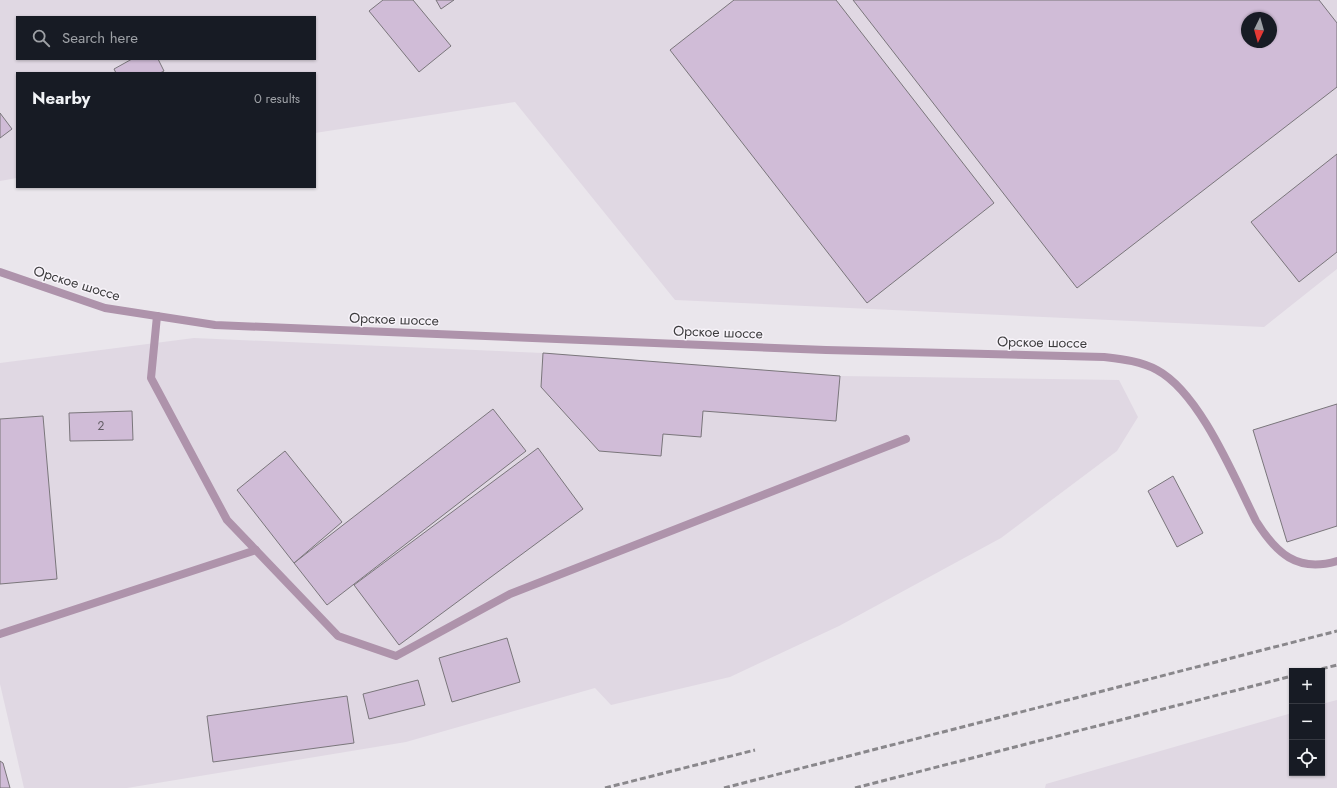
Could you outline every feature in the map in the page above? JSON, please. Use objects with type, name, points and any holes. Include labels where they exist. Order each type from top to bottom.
[{"type":"street","name":"Орское шоссе","points":[[0,272],[105,308],[215,325],[826,350],[1104,356],[1124,360],[1157,370],[1175,382],[1190,400],[1206,423],[1256,521],[1265,536],[1276,549],[1300,564],[1314,565],[1337,561]]},
{"type":"street","points":[[157,316],[151,378],[228,520],[338,636],[396,656],[510,594],[906,439]]},
{"type":"street","points":[[0,634],[256,550]]},
{"type":"shaded area","points":[[0,0],[1337,0],[1337,269],[1264,327],[675,300],[515,102],[316,133],[316,72],[16,72],[16,178],[0,181]]},
{"type":"shaded area","points":[[194,338],[543,353],[840,376],[1119,380],[1138,417],[1117,451],[1001,538],[839,626],[730,677],[611,705],[595,688],[406,742],[127,788],[24,788],[0,684],[0,363]]},
{"type":"shaded area","points":[[1337,700],[1337,788],[1045,788],[1046,784],[1289,714],[1289,776],[1325,776],[1325,703]]},
{"type":"building","points":[[383,0],[413,0],[451,46],[419,72],[369,11]]},
{"type":"building","points":[[436,0],[454,0],[441,9]]},
{"type":"building","points":[[734,0],[836,0],[994,203],[867,303],[670,50]]},
{"type":"building","points":[[853,0],[1319,0],[1337,23],[1337,87],[1077,288]]},
{"type":"building","points":[[130,60],[158,60],[164,71],[116,72],[114,69]]},
{"type":"building","points":[[0,113],[12,129],[0,138]]},
{"type":"building","points":[[1337,154],[1337,252],[1299,282],[1251,222]]},
{"type":"building","points":[[543,353],[840,376],[836,421],[703,411],[701,437],[663,434],[661,456],[599,451],[541,387]]},
{"type":"building","points":[[1337,404],[1337,526],[1287,542],[1253,430]]},
{"type":"building","points":[[493,409],[526,451],[327,605],[294,563]]},
{"type":"building","points":[[132,411],[133,440],[70,441],[69,413]]},
{"type":"building","points":[[43,416],[57,579],[0,584],[0,419]]},
{"type":"building","points":[[538,448],[583,509],[399,645],[354,585]]},
{"type":"building","points":[[285,451],[342,522],[294,563],[237,490]]},
{"type":"building","points":[[1173,476],[1203,533],[1177,547],[1148,491]]},
{"type":"building","points":[[507,638],[520,682],[452,702],[439,658]]},
{"type":"building","points":[[418,680],[425,705],[369,719],[363,694]]},
{"type":"building","points":[[347,696],[354,743],[213,762],[207,716]]},
{"type":"building","points":[[0,761],[3,763],[10,788],[0,788]]},
{"type":"railway","points":[[724,788],[1337,631]]},
{"type":"railway","points":[[1325,668],[1337,665]]},
{"type":"railway","points":[[855,788],[1289,677]]},
{"type":"railway","points":[[605,788],[755,750]]}]
